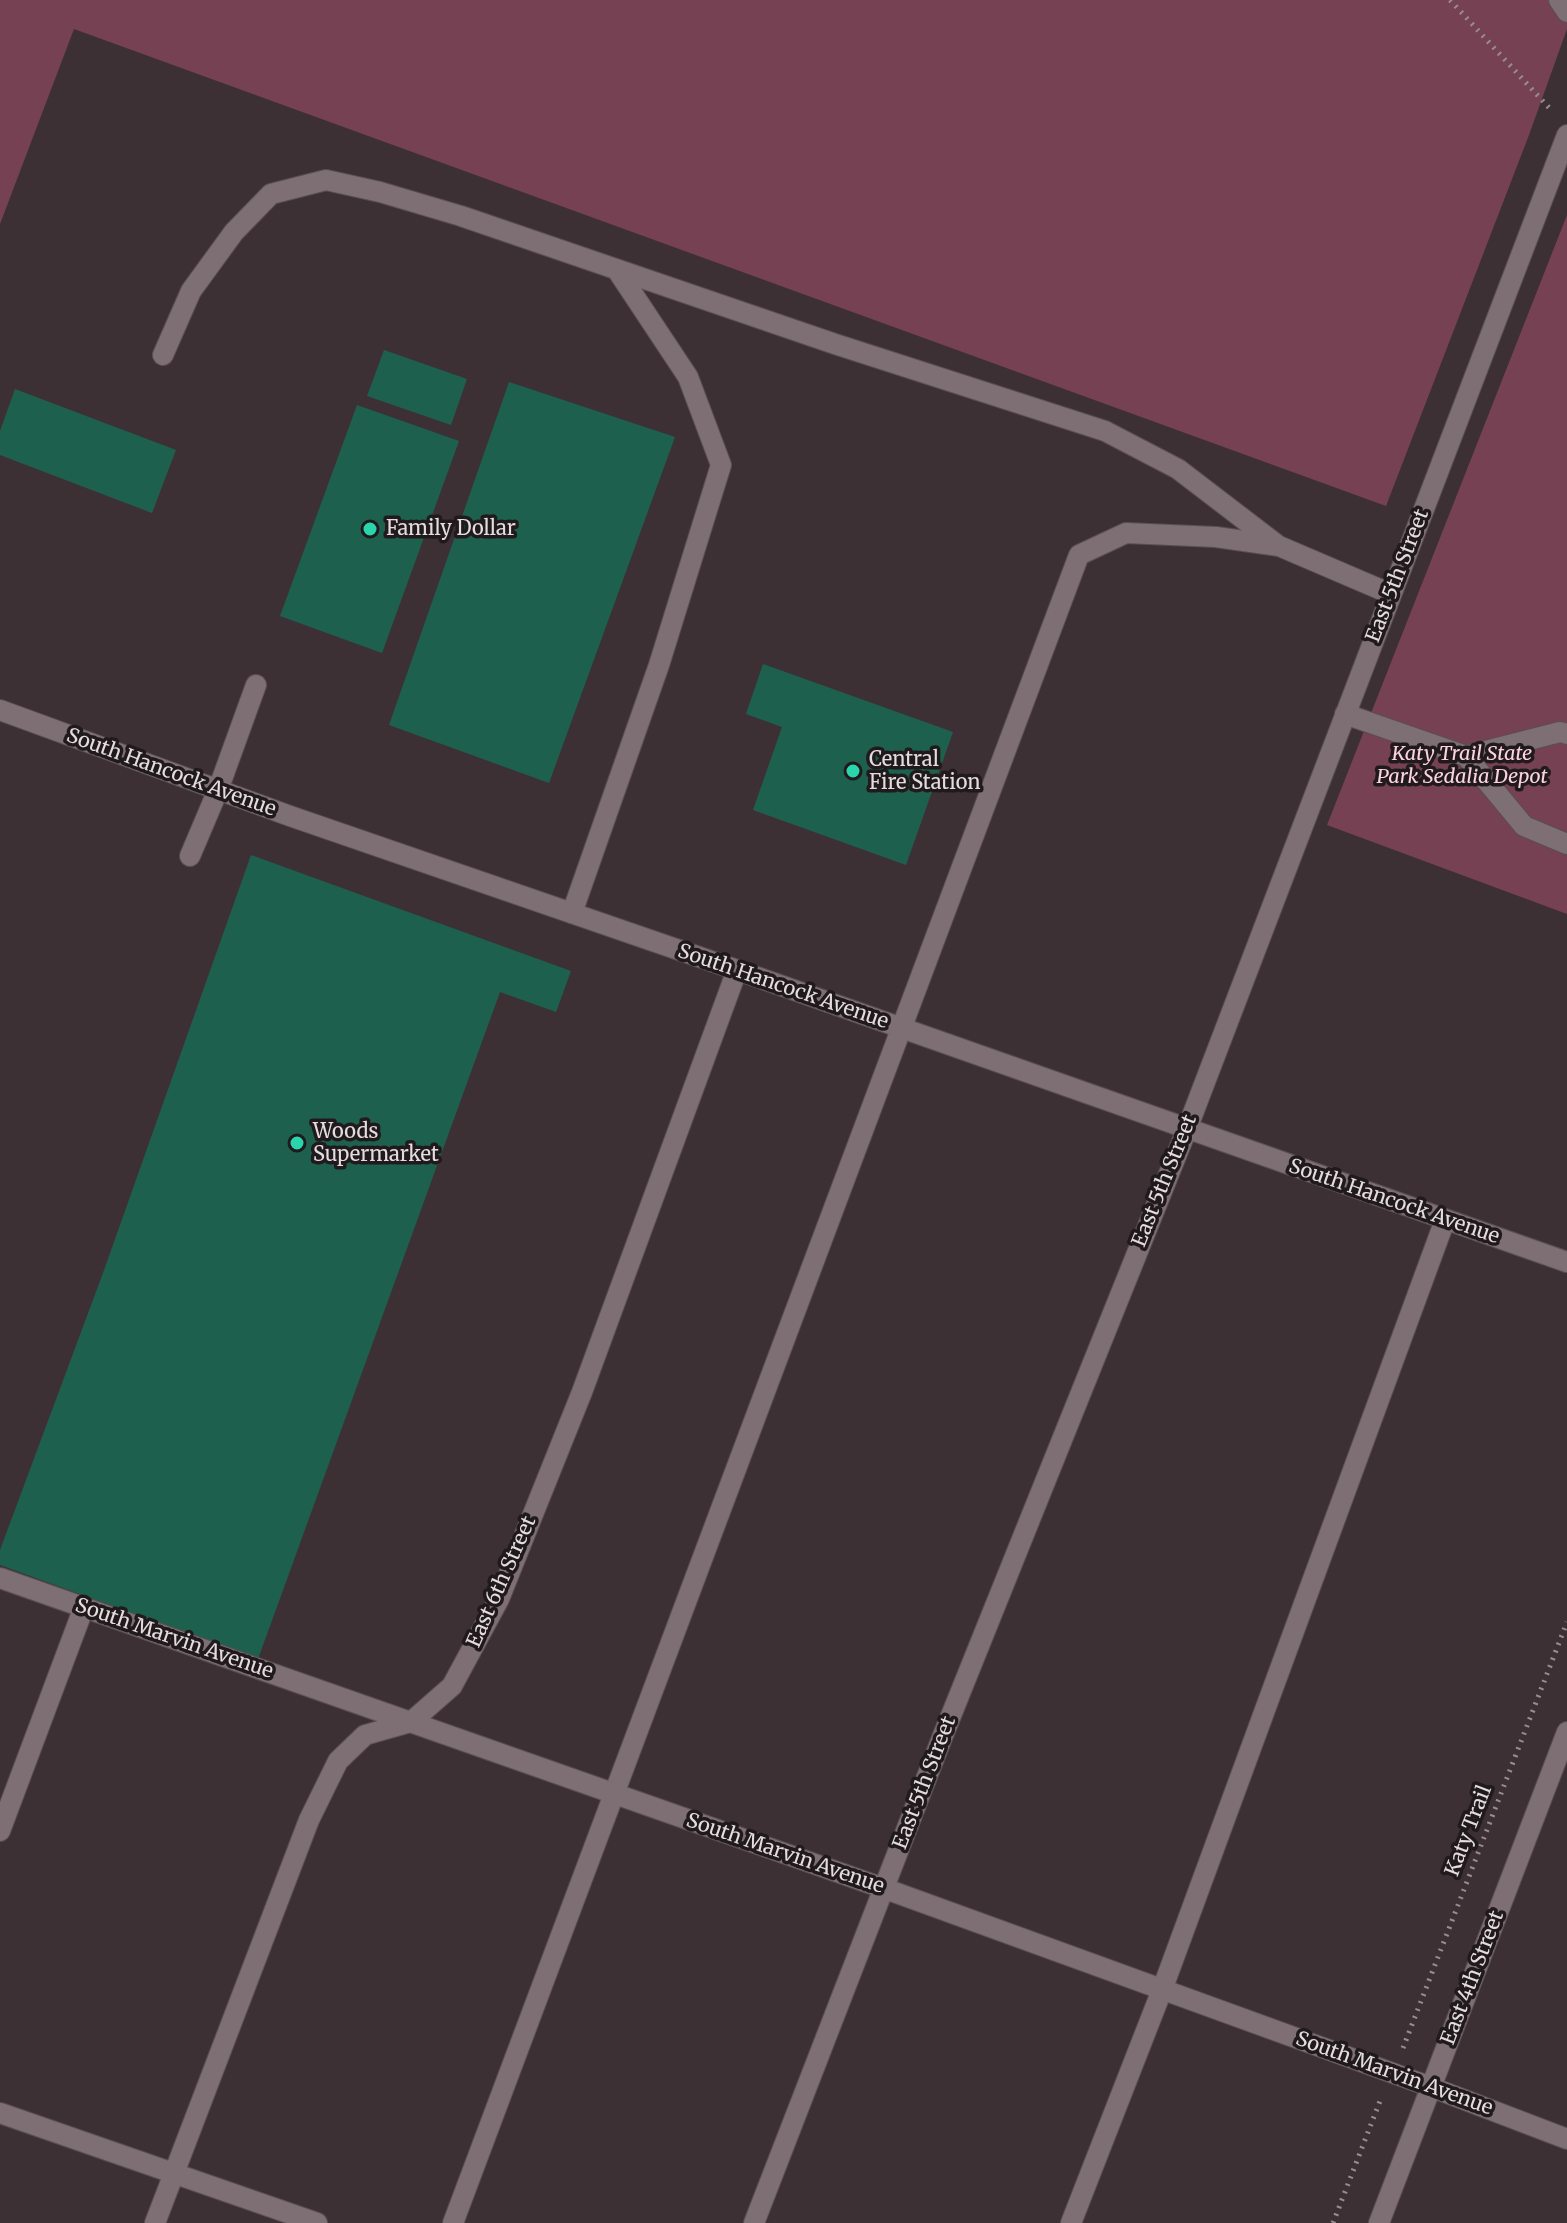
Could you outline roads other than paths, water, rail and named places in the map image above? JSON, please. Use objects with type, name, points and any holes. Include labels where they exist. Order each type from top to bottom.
[{"type":"street","points":[[1559,0],[1567,12]]},
{"type":"street","name":"East 5th Street","points":[[754,2223],[883,1888],[1187,1129],[1567,135]]},
{"type":"street","points":[[163,355],[191,291],[234,232],[271,194],[326,180],[461,216],[850,349],[1105,431],[1178,469],[1279,546],[1391,594]]},
{"type":"street","points":[[572,913],[659,665],[721,465],[688,377],[617,270]]},
{"type":"street","points":[[453,2223],[1079,555],[1126,533],[1216,537],[1279,546]]},
{"type":"street","points":[[190,856],[256,685]]},
{"type":"street","name":"South Hancock Avenue","points":[[0,710],[218,790],[1567,1262]]},
{"type":"street","points":[[1345,714],[1466,756],[1524,826],[1567,844]]},
{"type":"street","points":[[1466,756],[1560,732],[1567,734]]},
{"type":"street","name":"East 6th Street","points":[[155,2223],[309,1820],[338,1761],[365,1735],[411,1722],[452,1686],[499,1599],[582,1392],[737,970]]},
{"type":"street","points":[[1071,2223],[1162,1990],[1445,1220]]},
{"type":"street","name":"South Marvin Avenue","points":[[0,1578],[883,1888],[1567,2139]]},
{"type":"street","points":[[0,1831],[84,1607]]},
{"type":"street","name":"East 4th Street","points":[[1379,2223],[1567,1732]]},
{"type":"street","points":[[0,2113],[317,2223]]},
{"type":"place","name":"Family Dollar","points":[[370,529]]},
{"type":"place","name":"Central Fire Station","points":[[853,771]]},
{"type":"place","name":"Woods Supermarket","points":[[297,1143]]},
{"type":"park label","name":"Katy Trail State Park Sedalia Depot","points":[[1462,766]]}]
